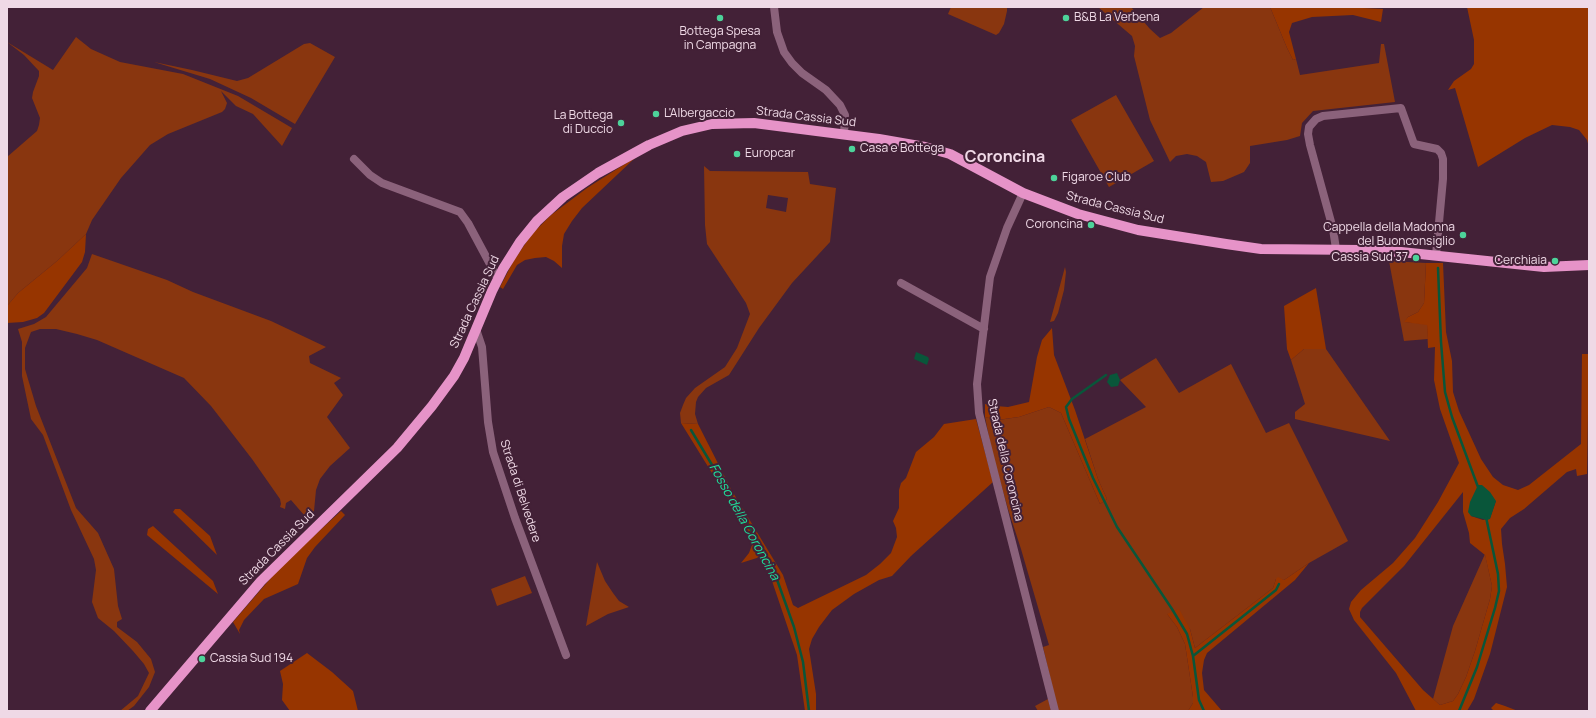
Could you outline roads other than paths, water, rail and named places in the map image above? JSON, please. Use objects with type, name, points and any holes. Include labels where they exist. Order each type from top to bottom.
[{"type":"main road","name":"Strada Cassia Sud","points":[[150,711],[261,581],[397,448],[432,406],[454,376],[469,346],[498,279],[516,248],[530,229],[563,197],[604,169],[668,136],[697,126],[726,123],[768,124],[918,145],[946,152],[1023,192],[1078,214],[1128,227],[1163,234],[1254,248],[1336,249],[1397,252],[1537,266],[1589,265]]},
{"type":"street","points":[[774,7],[777,32],[784,52],[792,64],[826,90],[840,105],[845,115],[844,134]]},
{"type":"street","points":[[1336,249],[1333,229],[1310,145],[1308,134],[1310,128],[1316,119],[1323,116],[1401,108],[1414,144],[1437,149],[1442,156],[1443,179],[1436,255]]},
{"type":"street","points":[[354,159],[370,175],[382,183],[460,212],[468,223],[498,279]]},
{"type":"street","name":"Strada della Coroncina","points":[[1023,192],[1007,228],[990,277],[977,384],[979,413],[1055,711]]},
{"type":"street","points":[[901,284],[984,329]]},
{"type":"street","name":"Strada di Belvedere","points":[[476,329],[482,347],[488,428],[496,460],[515,518],[566,655]]},
{"type":"waterway","points":[[1438,268],[1445,392],[1452,417],[1478,487]]},
{"type":"waterway","points":[[1106,375],[1072,399],[1066,407],[1069,419],[1093,478],[1117,527],[1187,634],[1193,656],[1199,700],[1204,711]]},
{"type":"waterway","name":"Fosso della Coroncina","points":[[691,430],[765,553],[775,574],[794,627],[803,662],[809,711]]},
{"type":"waterway","points":[[1459,711],[1477,667],[1499,591],[1498,574],[1486,517]]},
{"type":"waterway","points":[[1193,656],[1276,590],[1279,584]]},
{"type":"place","name":"Bottega Spesa in Campagna","points":[[720,18]]},
{"type":"place","name":"B&B La Verbena","points":[[1066,18]]},
{"type":"place","name":"L'Albergaccio","points":[[656,114]]},
{"type":"place","name":"La Bottega di Duccio","points":[[621,123]]},
{"type":"place","name":"Casa e Bottega","points":[[852,149]]},
{"type":"place","name":"Europcar","points":[[737,154]]},
{"type":"place","name":"Figaroe Club","points":[[1054,178]]},
{"type":"place","name":"Coroncina","points":[[1091,225]]},
{"type":"place","name":"Cappella della Madonna del Buonconsiglio","points":[[1463,235]]},
{"type":"place","name":"Cassia Sud 37","points":[[1416,258]]},
{"type":"place","name":"Cerchiaia","points":[[1555,261]]},
{"type":"place","name":"Cassia Sud 194","points":[[202,659]]},
{"type":"district","name":"Coroncina","points":[[1005,158]]}]
